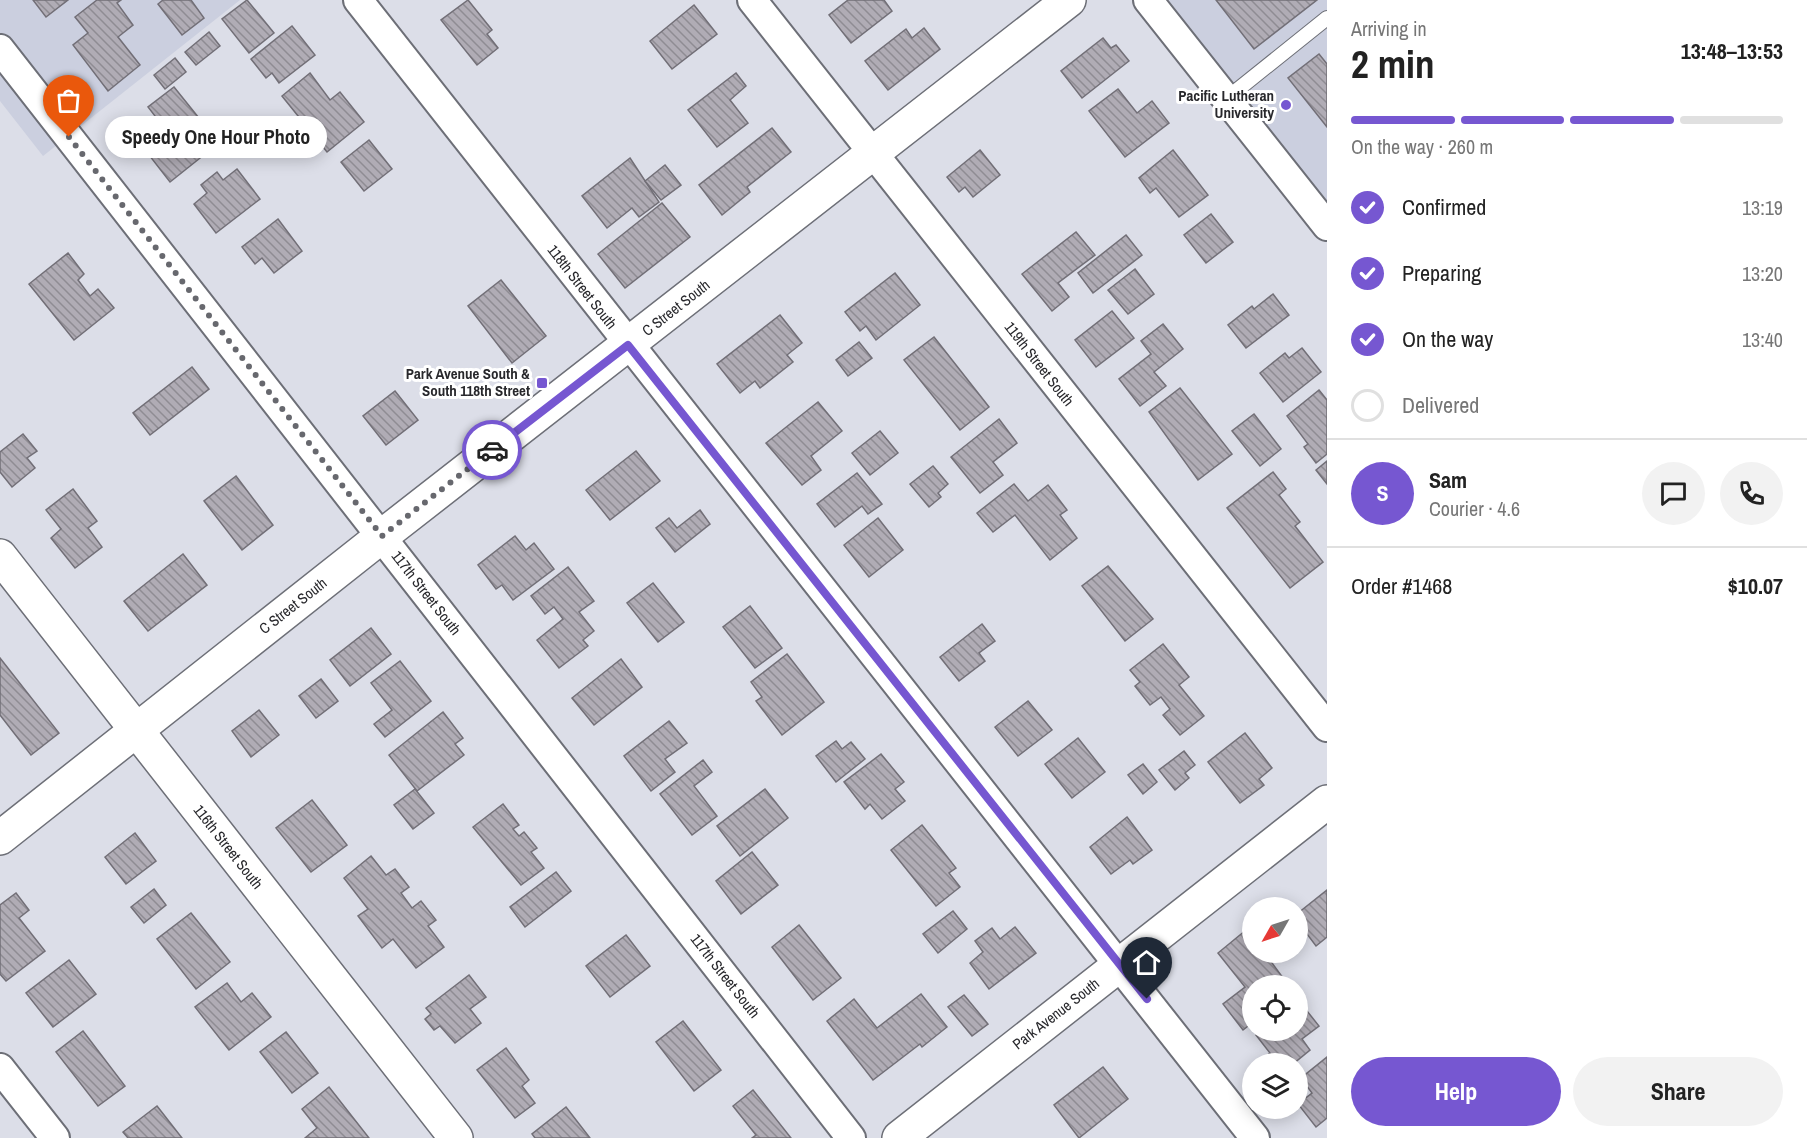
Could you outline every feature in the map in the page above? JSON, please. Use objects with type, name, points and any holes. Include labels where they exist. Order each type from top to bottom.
[{"type":"main road","name":"C Street South","points":[[0,838],[382,536],[1069,0]]},
{"type":"main road","name":"116th Street South","points":[[0,556],[456,1138]]},
{"type":"main road","name":"Park Avenue South","points":[[899,1138],[1327,802]]},
{"type":"street","name":"118th Street South","points":[[358,0],[1255,1138]]},
{"type":"street","name":"119th Street South","points":[[752,0],[1327,727]]},
{"type":"street","points":[[1148,0],[1327,226]]},
{"type":"street","name":"117th Street South","points":[[0,49],[851,1138]]},
{"type":"street","points":[[0,1068],[55,1138]]},
{"type":"lane","points":[[1226,99],[1327,18]]},
{"type":"shaded area","points":[[0,0],[240,0],[43,156],[0,101]]},
{"type":"shaded area","name":"Pacific Lutheran University","points":[[1162,0],[1327,0],[1327,210]]},
{"type":"building","points":[[33,0],[68,0],[46,17]]},
{"type":"building","points":[[97,0],[121,0],[117,3],[133,25],[118,37],[140,65],[108,91],[73,45],[88,33],[75,17]]},
{"type":"building","points":[[163,0],[191,0],[204,18],[182,35],[158,4]]},
{"type":"building","points":[[247,0],[274,33],[249,53],[222,19]]},
{"type":"building","points":[[468,0],[492,30],[487,34],[498,48],[477,65],[441,20]]},
{"type":"building","points":[[848,0],[884,0],[892,11],[851,43],[829,15]]},
{"type":"building","points":[[1216,0],[1317,0],[1254,49]]},
{"type":"building","points":[[694,5],[717,34],[672,69],[650,41]]},
{"type":"building","points":[[292,26],[315,55],[279,83],[272,73],[266,78],[251,59]]},
{"type":"building","points":[[924,28],[940,49],[888,90],[865,61],[906,29],[912,38]]},
{"type":"building","points":[[209,32],[220,46],[196,65],[185,52]]},
{"type":"building","points":[[1103,38],[1111,48],[1116,45],[1129,61],[1082,98],[1061,71]]},
{"type":"building","points":[[1319,54],[1327,64],[1327,127],[1288,78]]},
{"type":"building","points":[[175,58],[186,72],[165,89],[154,75]]},
{"type":"building","points":[[310,73],[330,100],[340,92],[364,122],[327,152],[282,96]]},
{"type":"building","points":[[736,73],[746,86],[730,100],[748,123],[717,147],[688,110]]},
{"type":"building","points":[[174,87],[219,143],[170,182],[149,155],[172,138],[148,107]]},
{"type":"building","points":[[1118,89],[1137,113],[1152,101],[1169,123],[1125,157],[1089,111]]},
{"type":"building","points":[[772,128],[791,152],[747,187],[750,192],[722,215],[699,185]]},
{"type":"building","points":[[369,140],[392,169],[364,191],[341,162]]},
{"type":"building","points":[[980,150],[1000,175],[973,197],[965,187],[959,192],[947,177]]},
{"type":"building","points":[[1173,150],[1208,195],[1179,217],[1156,188],[1150,193],[1139,178]]},
{"type":"building","points":[[630,158],[659,202],[639,217],[632,208],[607,228],[582,196]]},
{"type":"building","points":[[665,165],[681,185],[661,200],[645,181]]},
{"type":"building","points":[[237,169],[260,199],[216,233],[194,204],[207,193],[201,185],[217,172],[223,180]]},
{"type":"building","points":[[662,203],[690,237],[625,288],[598,254]]},
{"type":"building","points":[[1211,214],[1233,242],[1206,263],[1184,235]]},
{"type":"building","points":[[278,219],[302,251],[274,273],[262,258],[255,264],[242,247]]},
{"type":"building","points":[[1076,232],[1095,255],[1058,283],[1069,297],[1052,311],[1022,274]]},
{"type":"building","points":[[1126,235],[1142,255],[1093,293],[1078,273]]},
{"type":"building","points":[[68,253],[84,274],[78,280],[90,296],[98,289],[114,308],[74,340],[29,284]]},
{"type":"building","points":[[1135,269],[1154,294],[1128,314],[1108,290]]},
{"type":"building","points":[[895,273],[920,305],[876,340],[866,326],[860,331],[845,312]]},
{"type":"building","points":[[501,280],[546,336],[512,363],[468,306]]},
{"type":"building","points":[[1273,294],[1289,315],[1246,348],[1228,325],[1252,306],[1254,309]]},
{"type":"building","points":[[1112,311],[1134,338],[1096,367],[1075,340]]},
{"type":"building","points":[[780,315],[802,343],[787,355],[793,362],[760,388],[755,381],[740,393],[717,364]]},
{"type":"building","points":[[1163,324],[1183,349],[1154,372],[1166,386],[1140,406],[1119,379],[1151,354],[1141,341]]},
{"type":"building","points":[[934,337],[989,407],[960,430],[904,360]]},
{"type":"building","points":[[859,342],[872,358],[848,376],[836,360]]},
{"type":"building","points":[[1302,348],[1321,372],[1283,402],[1260,373],[1285,353],[1289,358]]},
{"type":"building","points":[[192,367],[209,389],[150,435],[133,413]]},
{"type":"building","points":[[1180,388],[1232,454],[1198,480],[1149,412]]},
{"type":"building","points":[[1319,390],[1327,400],[1327,454],[1316,463],[1304,447],[1308,444],[1287,416]]},
{"type":"building","points":[[395,391],[418,420],[386,445],[363,416]]},
{"type":"building","points":[[818,402],[842,431],[811,456],[821,470],[802,485],[766,443]]},
{"type":"building","points":[[1254,414],[1281,449],[1260,466],[1232,431]]},
{"type":"building","points":[[999,419],[1017,443],[993,462],[1003,475],[980,493],[951,457]]},
{"type":"building","points":[[880,431],[898,453],[870,475],[852,453]]},
{"type":"building","points":[[23,434],[37,451],[27,458],[35,468],[12,487],[0,472],[0,452]]},
{"type":"building","points":[[636,451],[660,481],[610,520],[586,490]]},
{"type":"building","points":[[1327,461],[1327,484],[1316,470]]},
{"type":"building","points":[[933,466],[948,484],[938,493],[941,497],[929,507],[910,484]]},
{"type":"building","points":[[1273,472],[1286,489],[1279,495],[1300,522],[1295,526],[1323,562],[1290,588],[1227,508]]},
{"type":"building","points":[[857,473],[882,504],[868,514],[862,506],[835,527],[817,504]]},
{"type":"building","points":[[236,476],[273,525],[242,550],[204,501]]},
{"type":"building","points":[[1014,484],[1028,501],[1048,485],[1067,510],[1060,515],[1077,538],[1050,560],[1015,515],[993,532],[977,513]]},
{"type":"building","points":[[73,489],[97,521],[88,528],[102,547],[75,568],[51,538],[61,529],[46,510]]},
{"type":"building","points":[[700,510],[710,524],[675,552],[656,528],[669,518],[677,528]]},
{"type":"building","points":[[878,518],[903,550],[869,577],[844,545]]},
{"type":"building","points":[[515,536],[526,550],[534,543],[554,569],[513,600],[502,585],[496,589],[478,565]]},
{"type":"building","points":[[183,554],[207,585],[148,631],[124,601]]},
{"type":"building","points":[[1108,566],[1153,619],[1125,641],[1082,586]]},
{"type":"building","points":[[568,567],[594,601],[579,612],[594,631],[583,640],[588,646],[559,668],[537,640],[563,619],[554,607],[545,614],[531,596]]},
{"type":"building","points":[[653,583],[684,622],[658,642],[627,603]]},
{"type":"building","points":[[750,606],[782,648],[755,668],[723,627]]},
{"type":"building","points":[[982,624],[995,641],[979,653],[985,661],[959,681],[940,657]]},
{"type":"building","points":[[371,628],[391,654],[350,686],[330,660]]},
{"type":"building","points":[[1163,644],[1189,677],[1179,685],[1204,716],[1180,735],[1163,715],[1170,709],[1161,697],[1150,705],[1135,686],[1140,682],[1130,670]]},
{"type":"building","points":[[787,654],[824,702],[782,735],[756,701],[762,697],[751,682]]},
{"type":"building","points":[[0,658],[59,733],[31,755],[0,715]]},
{"type":"building","points":[[621,659],[642,687],[594,725],[572,698]]},
{"type":"building","points":[[400,661],[431,701],[385,737],[374,724],[392,710],[371,683]]},
{"type":"building","points":[[321,679],[338,701],[316,718],[299,696]]},
{"type":"building","points":[[1028,701],[1052,730],[1018,756],[995,727]]},
{"type":"building","points":[[259,710],[279,735],[251,757],[232,731]]},
{"type":"building","points":[[443,712],[463,738],[455,744],[464,755],[417,791],[389,755]]},
{"type":"building","points":[[669,721],[687,743],[665,759],[675,772],[651,791],[624,756]]},
{"type":"building","points":[[1245,733],[1272,768],[1259,779],[1264,785],[1240,803],[1208,762]]},
{"type":"building","points":[[1078,738],[1105,772],[1072,798],[1045,764]]},
{"type":"building","points":[[836,741],[842,749],[851,742],[865,759],[836,782],[816,756]]},
{"type":"building","points":[[1184,751],[1195,765],[1185,773],[1189,778],[1175,790],[1159,770]]},
{"type":"building","points":[[881,754],[904,782],[895,789],[905,801],[882,819],[870,804],[865,809],[844,782]]},
{"type":"building","points":[[703,760],[712,772],[694,786],[717,816],[692,835],[660,794]]},
{"type":"building","points":[[1143,764],[1157,782],[1143,794],[1128,775]]},
{"type":"building","points":[[415,789],[434,813],[413,829],[394,805]]},
{"type":"building","points":[[765,789],[788,818],[740,856],[717,826]]},
{"type":"building","points":[[312,800],[347,845],[311,872],[276,828]]},
{"type":"building","points":[[503,804],[519,825],[513,829],[519,836],[524,832],[537,848],[531,852],[544,868],[521,885],[473,827]]},
{"type":"building","points":[[1127,817],[1152,850],[1133,864],[1130,860],[1111,874],[1090,847]]},
{"type":"building","points":[[922,825],[956,868],[949,873],[960,887],[936,906],[891,850]]},
{"type":"building","points":[[135,833],[156,861],[126,884],[105,857]]},
{"type":"building","points":[[752,852],[778,885],[741,914],[716,881]]},
{"type":"building","points":[[371,856],[386,875],[395,869],[409,887],[401,893],[412,908],[421,901],[436,920],[428,926],[444,947],[416,968],[393,939],[382,948],[358,916],[368,909],[344,878]]},
{"type":"building","points":[[556,872],[571,891],[525,927],[510,907]]},
{"type":"building","points":[[154,889],[166,905],[144,923],[131,907]]},
{"type":"building","points":[[1327,890],[1327,937],[1316,946],[1308,935],[1308,905]]},
{"type":"building","points":[[16,893],[29,910],[19,918],[45,951],[6,981],[0,974],[0,905]]},
{"type":"building","points":[[953,911],[967,929],[938,953],[923,934]]},
{"type":"building","points":[[191,913],[230,962],[196,989],[157,939]]},
{"type":"building","points":[[799,925],[841,978],[813,1000],[772,947]]},
{"type":"building","points":[[1015,927],[1036,953],[989,989],[970,963],[983,952],[975,941],[992,928],[1000,939]]},
{"type":"building","points":[[1242,933],[1242,963],[1272,963],[1281,975],[1242,975],[1242,983],[1218,953]]},
{"type":"building","points":[[626,935],[650,966],[610,997],[586,966]]},
{"type":"building","points":[[69,960],[96,994],[53,1027],[26,993]]},
{"type":"building","points":[[469,975],[486,997],[470,1009],[481,1023],[455,1043],[440,1026],[434,1030],[425,1019],[431,1014],[426,1008]]},
{"type":"building","points":[[227,983],[241,1002],[252,993],[271,1017],[229,1050],[195,1007]]},
{"type":"building","points":[[1242,989],[1242,1029],[1223,1004]]},
{"type":"building","points":[[921,994],[947,1027],[922,1047],[920,1044],[873,1080],[827,1021],[854,999],[877,1028]]},
{"type":"building","points":[[964,995],[988,1024],[972,1036],[948,1007]]},
{"type":"building","points":[[1308,1012],[1319,1026],[1308,1034]]},
{"type":"building","points":[[683,1021],[721,1070],[694,1091],[656,1042]]},
{"type":"building","points":[[83,1031],[125,1086],[98,1106],[56,1052]]},
{"type":"building","points":[[286,1032],[318,1073],[292,1093],[260,1052]]},
{"type":"building","points":[[1261,1041],[1303,1041],[1310,1050],[1306,1053],[1270,1053]]},
{"type":"building","points":[[506,1048],[529,1080],[522,1086],[535,1103],[515,1118],[477,1070]]},
{"type":"building","points":[[1327,1057],[1327,1118],[1316,1127],[1308,1117],[1308,1096],[1312,1093],[1308,1088],[1308,1072]]},
{"type":"building","points":[[1103,1067],[1128,1099],[1079,1138],[1054,1105]]},
{"type":"building","points":[[329,1087],[369,1138],[305,1138],[317,1128],[302,1109]]},
{"type":"building","points":[[753,1090],[791,1138],[752,1138],[756,1135],[733,1106]]},
{"type":"building","points":[[157,1106],[182,1138],[128,1138],[123,1132]]},
{"type":"building","points":[[566,1107],[590,1138],[535,1138],[532,1134]]},
{"type":"way so far","points":[[69,137],[382,536],[492,450]]},
{"type":"place","name":"Pacific Lutheran University","points":[[1286,105]]},
{"type":"place","name":"Speedy One Hour Photo","points":[[69,137]]},
{"type":"place","name":"Park Avenue South & South 118th Street","points":[[542,383]]},
{"type":"route","points":[[492,450],[628,345],[1147,999]]}]
